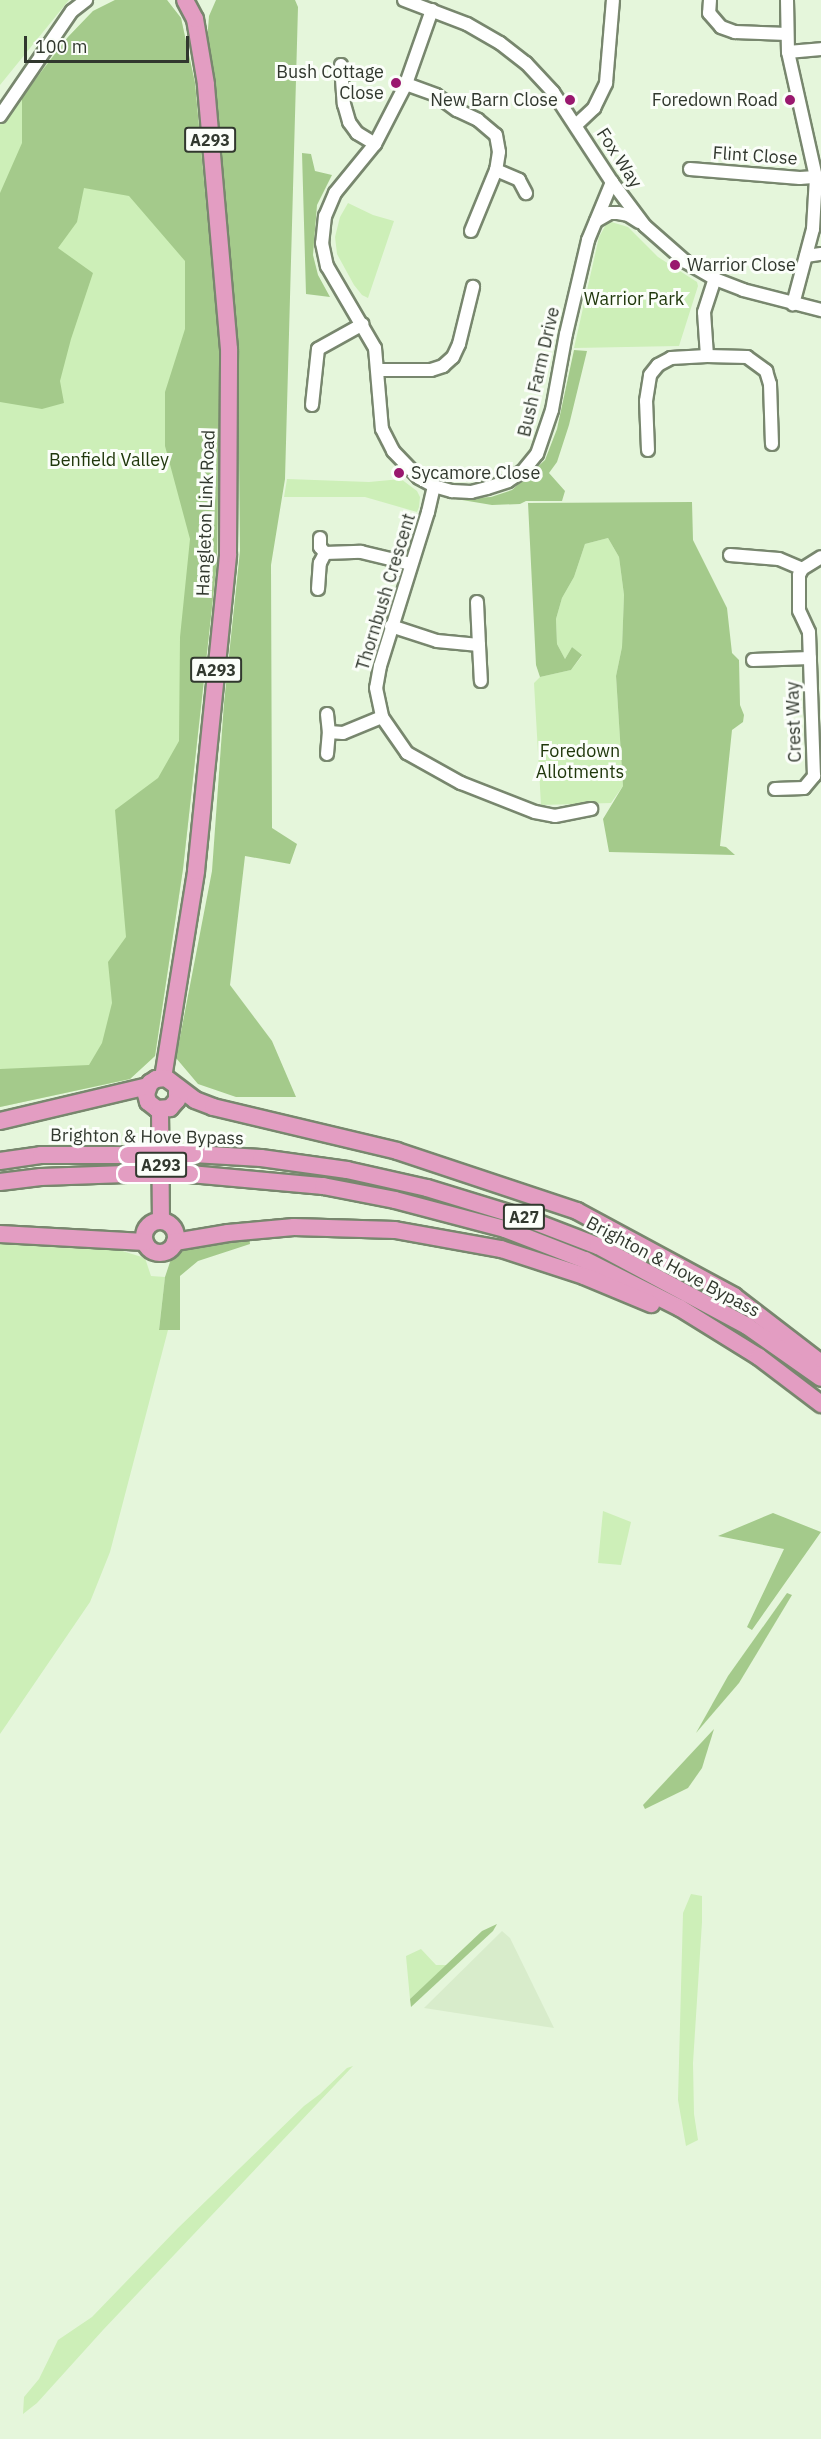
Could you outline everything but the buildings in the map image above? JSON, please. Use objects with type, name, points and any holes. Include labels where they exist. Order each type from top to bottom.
[{"type":"highway","name":"Hangleton Link Road","points":[[170,1082],[196,871],[228,554],[229,349],[206,84],[195,20],[185,0]]},
{"type":"highway","name":"Hangleton Link Road","points":[[195,20],[199,0]]},
{"type":"highway","points":[[0,1121],[148,1086],[153,1081],[170,1082],[178,1094],[175,1103],[160,1110],[148,1102],[148,1086]]},
{"type":"highway","name":"A27","points":[[170,1082],[195,1100],[213,1107],[396,1151],[577,1211],[734,1296],[821,1364]]},
{"type":"highway","name":"A293","points":[[160,1110],[161,1221]]},
{"type":"highway","name":"Brighton & Hove Bypass","points":[[0,1161],[40,1155],[193,1154],[261,1158],[347,1170],[426,1188],[525,1218],[598,1246],[737,1321],[821,1378]]},
{"type":"highway","name":"Brighton & Hove Bypass","points":[[0,1182],[40,1177],[223,1174],[323,1186],[395,1200],[505,1229],[585,1260],[680,1308],[759,1357],[821,1404]]},
{"type":"highway","points":[[161,1221],[173,1228],[175,1242],[170,1250],[161,1253],[151,1250],[145,1242],[147,1227],[161,1221]]},
{"type":"highway","name":"A27","points":[[175,1242],[228,1233],[314,1226],[395,1230],[472,1242],[584,1276],[694,1322],[759,1357]]},
{"type":"highway","points":[[0,1234],[145,1242]]},
{"type":"street","points":[[0,116],[72,11],[86,0]]},
{"type":"street","name":"Fox Way","points":[[404,0],[476,28],[513,53],[553,92],[612,182],[645,226],[686,262],[715,279],[793,304],[821,310]]},
{"type":"street","points":[[576,124],[594,108],[606,83],[613,0]]},
{"type":"street","points":[[710,0],[709,13],[721,27],[735,32],[787,34]]},
{"type":"street","points":[[787,0],[788,52],[815,141],[819,206],[793,304]]},
{"type":"street","name":"Bush Farm Drive","points":[[432,10],[406,84],[375,144],[335,193],[325,216],[322,243],[327,266],[375,348],[382,429],[393,451],[407,467],[434,486],[471,492],[487,488],[508,481],[524,471],[537,454],[552,410],[566,334],[588,240],[612,182]]},
{"type":"street","points":[[788,52],[821,49]]},
{"type":"street","points":[[341,65],[344,104],[349,122],[357,134],[375,144]]},
{"type":"street","points":[[406,84],[436,95],[456,110],[478,120],[496,135],[499,152],[496,170],[471,231]]},
{"type":"street","name":"Flint Close","points":[[690,169],[800,178],[816,177]]},
{"type":"street","points":[[496,170],[519,180],[526,193]]},
{"type":"street","points":[[596,221],[610,213],[618,213],[628,215],[645,226]]},
{"type":"street","points":[[806,256],[821,254]]},
{"type":"street","points":[[707,356],[704,312],[715,279]]},
{"type":"street","points":[[378,370],[431,370],[443,366],[453,357],[459,344],[473,287]]},
{"type":"street","points":[[312,405],[318,349],[323,344],[333,342],[363,324]]},
{"type":"street","points":[[648,450],[646,400],[650,375],[658,365],[671,358],[707,356],[747,357],[766,371],[770,384],[772,444]]},
{"type":"street","name":"Thornbush Crescent","points":[[434,486],[391,626],[376,688],[382,717],[407,753],[469,786],[514,805],[555,816],[591,809]]},
{"type":"street","points":[[320,538],[320,547],[325,553]]},
{"type":"street","points":[[325,553],[362,552],[411,564]]},
{"type":"street","points":[[318,589],[320,562],[325,553]]},
{"type":"street","points":[[730,555],[779,559],[802,569],[821,557]]},
{"type":"street","name":"Crest Way","points":[[775,789],[804,788],[814,776],[809,632],[799,611],[798,582],[802,569]]},
{"type":"street","points":[[477,602],[481,681]]},
{"type":"street","points":[[391,626],[436,641],[479,645]]},
{"type":"street","name":"Crest Way","points":[[753,660],[810,658]]},
{"type":"street","points":[[327,714],[329,732],[327,754]]},
{"type":"street","points":[[329,732],[343,733],[382,717]]},
{"type":"shaded area","points":[[502,1931],[510,1938],[554,2028],[424,2008]]},
{"type":"green space","points":[[0,0],[69,0],[0,85]]},
{"type":"green space","name":"Benfield Valley","points":[[115,0],[167,0],[181,18],[195,83],[220,357],[217,562],[183,869],[155,1056],[130,1079],[0,1107],[0,122],[68,37],[93,11]]},
{"type":"green space","points":[[115,0],[167,0],[181,18],[195,83],[220,357],[217,562],[183,869],[155,1056],[130,1079],[0,1107],[0,1069],[89,1065],[102,1043],[112,1003],[108,962],[126,937],[115,810],[158,778],[179,741],[180,637],[190,539],[165,446],[165,392],[185,329],[185,261],[129,196],[84,188],[77,222],[58,248],[93,273],[60,381],[64,403],[42,409],[0,402],[0,193],[22,143],[22,97],[68,37],[93,11]]},
{"type":"green space","points":[[216,0],[295,0],[298,7],[285,479],[271,565],[272,828],[297,844],[290,864],[245,856],[230,985],[272,1041],[296,1097],[236,1097],[198,1084],[176,1058],[212,871],[224,703],[240,551],[238,362],[206,53],[209,16]]},
{"type":"green space","points":[[302,153],[311,154],[315,171],[332,175],[317,205],[313,255],[318,275],[330,297],[306,294]]},
{"type":"green space","points":[[348,203],[373,215],[394,221],[368,298],[362,295],[354,285],[337,254],[335,237],[340,217]]},
{"type":"green space","name":"Warrior Park","points":[[608,221],[628,227],[658,257],[697,282],[698,286],[679,346],[574,348],[599,237]]},
{"type":"green space","points":[[574,350],[587,351],[569,425],[557,462],[549,473],[565,491],[562,501],[526,501],[520,504],[492,505],[456,499],[491,497],[512,490],[545,460],[557,429]]},
{"type":"green space","points":[[287,479],[369,482],[401,479],[417,491],[420,497],[419,507],[417,512],[365,497],[284,497]]},
{"type":"green space","points":[[692,502],[693,540],[727,608],[732,653],[739,660],[740,705],[744,715],[743,722],[732,730],[720,846],[726,847],[735,855],[609,852],[603,819],[623,786],[616,676],[622,647],[624,595],[619,557],[608,538],[585,544],[574,577],[562,598],[556,619],[557,644],[565,659],[572,647],[582,655],[571,670],[540,677],[536,665],[528,503]]},
{"type":"green space","name":"Foredown Allotments","points":[[608,538],[619,557],[624,595],[622,647],[616,676],[623,786],[611,803],[541,805],[534,683],[540,677],[571,670],[582,656],[572,647],[565,659],[557,644],[556,619],[562,598],[574,577],[585,544]]},
{"type":"green space","points":[[249,1235],[250,1244],[198,1261],[180,1276],[180,1330],[159,1330],[165,1277],[171,1259],[192,1245]]},
{"type":"green space","points":[[0,1240],[116,1249],[145,1258],[151,1276],[165,1277],[159,1329],[168,1330],[110,1552],[90,1602],[0,1734]]},
{"type":"green space","points":[[603,1511],[631,1522],[621,1565],[598,1563]]},
{"type":"green space","points":[[773,1513],[821,1532],[752,1630],[747,1627],[784,1549],[718,1536]]},
{"type":"green space","points":[[787,1593],[792,1595],[739,1683],[696,1733],[728,1676]]},
{"type":"green space","points":[[714,1729],[702,1768],[688,1788],[645,1809],[643,1805]]},
{"type":"green space","points":[[691,1894],[702,1896],[693,2063],[694,2114],[698,2140],[686,2146],[678,2100],[683,1913]]},
{"type":"green space","points":[[497,1924],[493,1931],[411,2007],[410,1999],[482,1931]]},
{"type":"green space","points":[[421,1949],[436,1965],[447,1965],[410,1999],[406,1956]]},
{"type":"green space","points":[[353,2066],[37,2403],[23,2414],[24,2397],[39,2379],[58,2340],[92,2317],[178,2228],[304,2106],[347,2068]]},
{"type":"place","name":"Bush Cottage Close","points":[[396,83]]},
{"type":"place","name":"New Barn Close","points":[[570,100]]},
{"type":"place","name":"Foredown Road","points":[[790,100]]},
{"type":"place","name":"Warrior Close","points":[[675,265]]},
{"type":"place","name":"Sycamore Close","points":[[399,473]]}]
